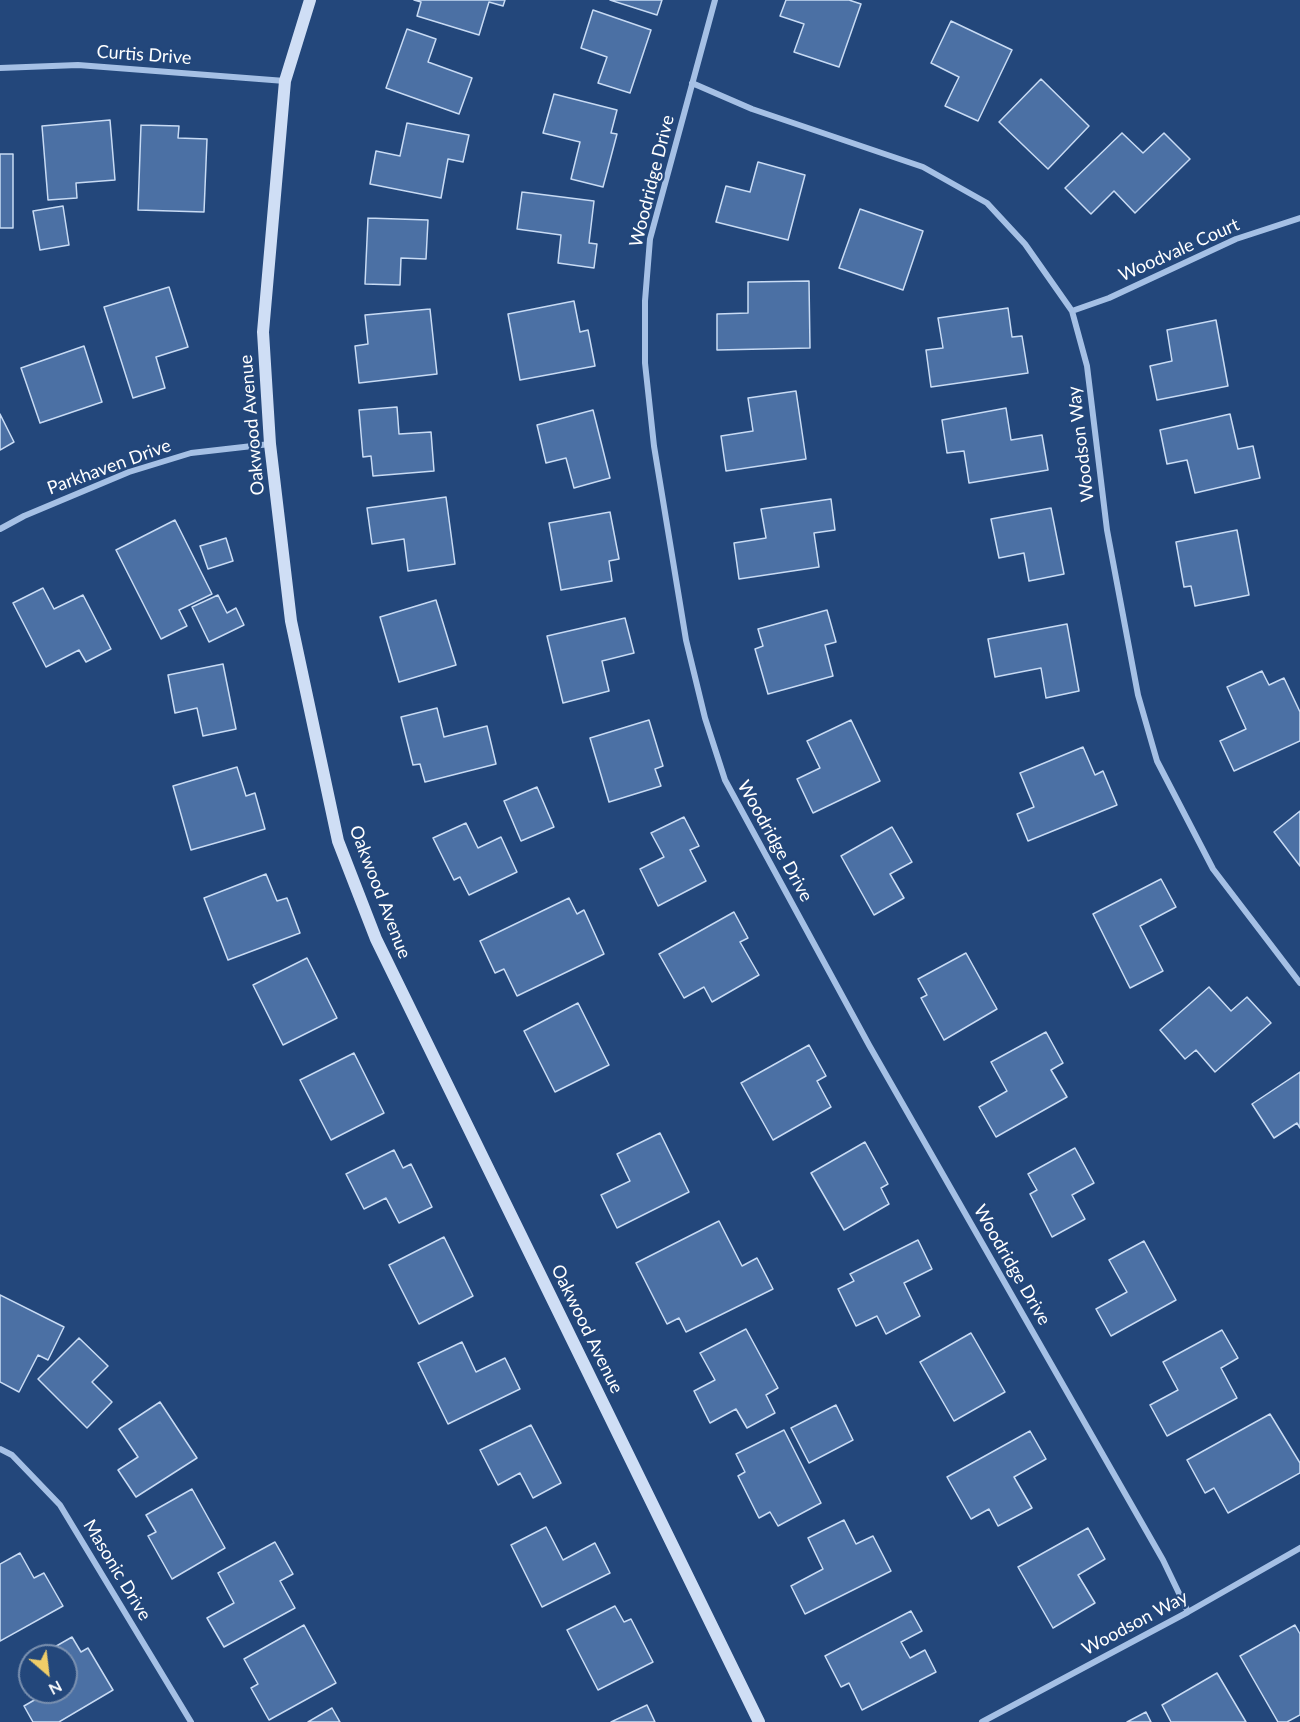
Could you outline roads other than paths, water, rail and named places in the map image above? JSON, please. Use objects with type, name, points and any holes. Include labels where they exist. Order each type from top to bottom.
[{"type":"main road","name":"Oakwood Avenue","points":[[310,0],[285,81],[263,332],[270,444],[291,621],[338,840],[376,939],[759,1722]]},
{"type":"street","name":"Woodridge Drive","points":[[714,0],[650,239],[645,301],[645,363],[654,446],[686,640],[705,718],[725,780],[869,1045],[1163,1560],[1188,1612]]},
{"type":"street","name":"Curtis Drive","points":[[0,68],[78,65],[285,81]]},
{"type":"street","name":"Woodson Way","points":[[692,83],[752,109],[922,167],[987,203],[1025,244],[1072,311],[1087,366],[1107,530],[1137,695],[1157,761],[1213,869],[1300,983]]},
{"type":"street","name":"Woodvale Court","points":[[1072,311],[1109,298],[1236,239],[1300,218]]},
{"type":"street","name":"Parkhaven Drive","points":[[0,529],[24,516],[129,472],[191,453],[270,444]]},
{"type":"street","name":"Masonic Drive","points":[[0,1449],[12,1455],[60,1506],[191,1722]]},
{"type":"street","name":"Woodson Way","points":[[982,1722],[1188,1612],[1300,1548]]}]
